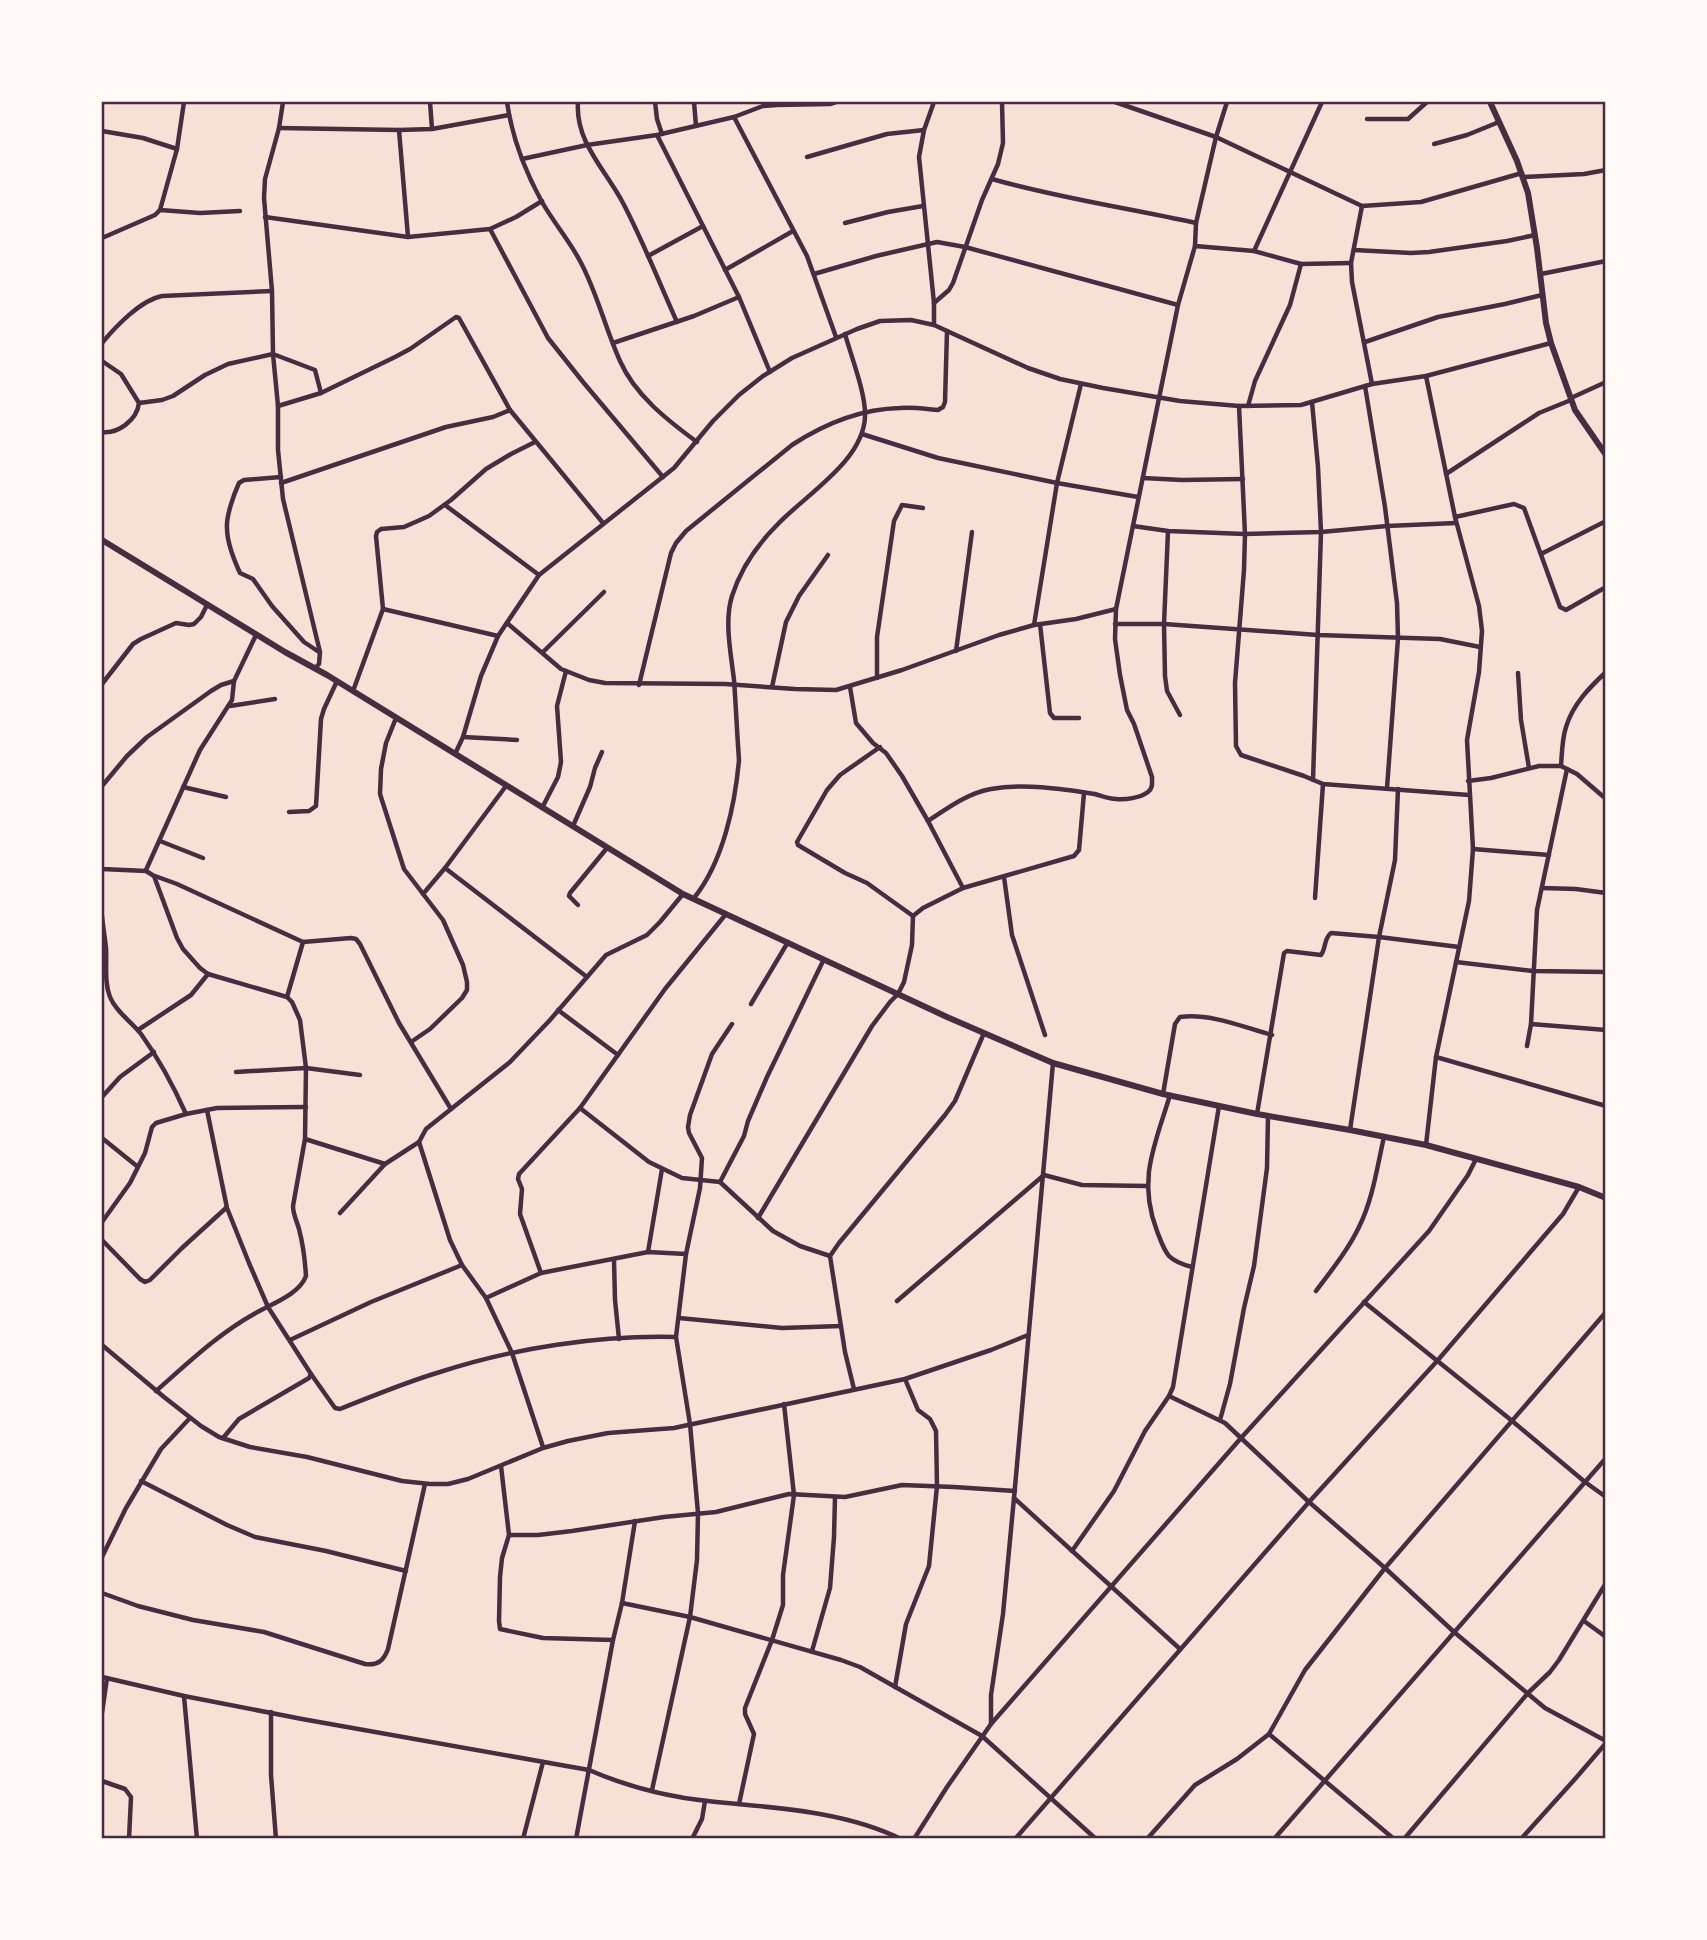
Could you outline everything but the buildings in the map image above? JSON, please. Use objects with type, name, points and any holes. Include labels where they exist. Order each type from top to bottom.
[{"type":"street","points":[[102,238],[155,215],[160,210],[177,149],[184,102]]},
{"type":"street","points":[[283,102],[264,187],[272,291],[278,450],[283,499],[320,652],[319,664],[315,668]]},
{"type":"street","points":[[430,102],[432,129]]},
{"type":"street","points":[[507,102],[522,159],[542,201],[585,270],[621,363],[642,393],[665,417],[697,442]]},
{"type":"street","points":[[578,102],[579,127],[587,145],[624,204],[677,322]]},
{"type":"street","points":[[656,102],[660,134],[739,297],[770,372]]},
{"type":"street","points":[[694,102],[696,126]]},
{"type":"street","points":[[522,159],[696,126],[734,117],[763,104],[836,102]]},
{"type":"street","points":[[934,102],[924,130],[919,157],[934,325]]},
{"type":"street","points":[[934,303],[949,290],[998,164],[1003,143],[1002,102]]},
{"type":"street","points":[[1119,102],[1216,137],[1362,206],[1421,202],[1523,175],[1584,174],[1605,170]]},
{"type":"street","points":[[929,821],[968,796],[989,789],[1013,786],[1116,799],[1144,794],[1152,786],[1135,723],[1127,710],[1120,676],[1116,609],[1178,305],[1195,246],[1196,223],[1227,102]]},
{"type":"street","points":[[1254,251],[1322,102]]},
{"type":"street","points":[[1367,119],[1408,119],[1427,102]]},
{"type":"street","points":[[1490,102],[1523,175],[1551,343],[1582,422],[1605,455]]},
{"type":"street","points":[[279,128],[432,129],[509,115]]},
{"type":"street","points":[[734,117],[807,256],[836,337]]},
{"type":"street","points":[[1434,144],[1500,122]]},
{"type":"street","points":[[399,130],[408,237]]},
{"type":"street","points":[[807,158],[887,134],[924,130]]},
{"type":"street","points":[[102,131],[143,138],[177,149]]},
{"type":"street","points":[[992,179],[1036,192],[1196,223]]},
{"type":"street","points":[[265,217],[408,237],[489,229],[542,201]]},
{"type":"street","points":[[845,223],[923,206]]},
{"type":"street","points":[[1362,206],[1351,263],[1352,282],[1373,384]]},
{"type":"street","points":[[160,210],[178,213],[240,211]]},
{"type":"street","points":[[648,256],[703,226]]},
{"type":"street","points":[[489,229],[548,338],[663,477]]},
{"type":"street","points":[[725,270],[793,231]]},
{"type":"street","points":[[1354,250],[1429,252],[1535,235]]},
{"type":"street","points":[[814,274],[937,242],[1178,305]]},
{"type":"street","points":[[1195,246],[1254,251],[1301,264],[1351,263]]},
{"type":"street","points":[[1541,274],[1605,261]]},
{"type":"street","points":[[1248,406],[1255,381],[1290,305],[1301,264]]},
{"type":"street","points":[[102,342],[153,297],[272,291]]},
{"type":"street","points":[[1365,342],[1438,317],[1542,295]]},
{"type":"street","points":[[613,343],[677,322],[739,297]]},
{"type":"street","points":[[278,406],[321,393],[410,349],[456,317],[510,410],[603,523]]},
{"type":"street","points":[[455,754],[463,737],[481,676],[498,636],[539,575],[674,468],[713,421],[739,395],[793,358],[836,337],[880,321],[911,320],[934,325],[1028,368],[1081,384],[1199,404],[1239,406],[1286,406],[1312,402],[1373,384],[1426,376],[1551,343]]},
{"type":"street","points":[[639,685],[671,553],[686,531],[792,445],[811,433],[866,412],[902,408],[938,410],[943,407],[947,331]]},
{"type":"street","points":[[694,898],[702,888],[715,860],[733,806],[738,760],[729,626],[731,598],[743,570],[759,544],[843,463],[858,443],[864,429],[866,412],[845,334]]},
{"type":"street","points":[[139,403],[173,396],[228,364],[273,354],[315,370],[321,393]]},
{"type":"street","points":[[102,361],[121,374],[139,403],[131,420],[112,431],[102,432]]},
{"type":"street","points":[[1426,376],[1455,520],[1479,606],[1482,631],[1479,672],[1467,740],[1473,849],[1469,901],[1436,1057],[1426,1145]]},
{"type":"street","points":[[1446,474],[1532,417],[1605,382]]},
{"type":"street","points":[[1079,718],[1054,718],[1050,713],[1037,625],[1057,483],[1081,384]]},
{"type":"street","points":[[1365,386],[1397,603],[1398,638],[1387,788]]},
{"type":"street","points":[[1312,402],[1321,532],[1313,780]]},
{"type":"street","points":[[1239,406],[1245,534],[1235,683],[1238,751],[1241,755],[1323,784],[1469,796]]},
{"type":"street","points":[[281,483],[446,427],[493,417],[510,410]]},
{"type":"street","points":[[862,434],[938,458],[1138,497]]},
{"type":"street","points":[[353,691],[383,609],[377,532],[416,522],[445,505],[486,469],[535,442]]},
{"type":"street","points":[[281,477],[239,483],[226,528],[240,573],[253,579],[272,606],[304,642],[320,652]]},
{"type":"street","points":[[1142,478],[1243,478]]},
{"type":"street","points":[[445,505],[539,575]]},
{"type":"street","points":[[877,678],[877,637],[894,521],[902,505],[923,508]]},
{"type":"street","points":[[1133,526],[1168,531],[1245,534],[1321,532],[1455,520],[1514,505],[1524,508],[1560,607],[1566,610],[1605,587]]},
{"type":"street","points":[[1541,554],[1605,521]]},
{"type":"street","points":[[1168,531],[1165,676],[1167,691],[1180,715]]},
{"type":"street","points":[[955,652],[972,532]]},
{"type":"street","points":[[102,540],[683,894],[984,1033],[1054,1063],[1166,1094],[1257,1114],[1426,1145],[1579,1187],[1605,1198]]},
{"type":"street","points":[[772,687],[786,622],[799,596],[828,555]]},
{"type":"street","points":[[543,652],[604,592]]},
{"type":"street","points":[[102,684],[133,644],[176,623],[194,624],[207,605]]},
{"type":"street","points":[[383,609],[498,636]]},
{"type":"street","points":[[507,623],[566,671],[589,680],[639,685],[734,684],[825,690],[850,687],[999,635],[1116,609]]},
{"type":"street","points":[[1115,624],[1164,624],[1238,631],[1440,639],[1480,647]]},
{"type":"street","points":[[146,871],[200,750],[229,706],[234,692],[234,681],[256,635]]},
{"type":"street","points":[[542,808],[558,777],[561,762],[557,706],[566,671]]},
{"type":"street","points":[[1561,766],[1566,727],[1573,709],[1605,672]]},
{"type":"street","points":[[1518,673],[1521,720],[1529,768]]},
{"type":"street","points":[[102,786],[147,737],[211,691],[234,681]]},
{"type":"street","points":[[289,813],[309,811],[316,806],[321,719],[337,681]]},
{"type":"street","points":[[850,687],[856,723],[886,753],[902,776],[929,821],[963,888]]},
{"type":"street","points":[[229,706],[275,698]]},
{"type":"street","points":[[396,718],[386,743],[380,794],[404,869],[443,920],[463,965],[467,982],[467,990],[462,998],[430,1029],[411,1042]]},
{"type":"street","points":[[463,737],[517,740]]},
{"type":"street","points":[[880,747],[840,775],[827,790],[797,842],[826,862],[867,883],[913,916]]},
{"type":"street","points":[[573,826],[602,752]]},
{"type":"street","points":[[1468,781],[1539,766],[1561,766],[1577,774],[1605,799]]},
{"type":"street","points":[[1528,1046],[1537,910],[1567,769]]},
{"type":"street","points":[[1315,898],[1323,784]]},
{"type":"street","points":[[423,894],[506,786]]},
{"type":"street","points":[[1600,795],[1605,786]]},
{"type":"street","points":[[183,787],[226,797]]},
{"type":"street","points":[[1350,1130],[1379,937],[1395,860],[1398,789]]},
{"type":"street","points":[[758,1218],[872,1026],[898,994],[904,982],[912,946],[913,916],[963,888],[1070,858],[1077,853],[1084,793]]},
{"type":"street","points":[[160,841],[203,858]]},
{"type":"street","points":[[578,905],[570,899],[570,893],[607,848]]},
{"type":"street","points":[[1473,849],[1549,855]]},
{"type":"street","points":[[445,868],[587,977]]},
{"type":"street","points":[[102,869],[146,871],[303,942],[356,939],[399,1023],[451,1109]]},
{"type":"street","points":[[154,876],[183,949],[208,974],[287,997],[292,1002],[300,1020],[306,1068],[305,1139],[293,1206],[302,1242],[306,1276],[303,1284],[227,1332],[156,1391]]},
{"type":"street","points":[[1004,877],[1012,935],[1045,1035]]},
{"type":"street","points":[[1542,888],[1605,893]]},
{"type":"street","points":[[340,1213],[385,1164],[419,1142],[426,1129],[510,1062],[606,955],[647,935],[683,894]]},
{"type":"street","points":[[541,1273],[520,1214],[522,1189],[519,1174],[580,1108],[665,989],[727,914]]},
{"type":"street","points":[[102,916],[106,945],[104,989],[154,1052],[186,1114]]},
{"type":"street","points":[[1257,1114],[1284,953],[1287,951],[1321,955],[1331,933],[1459,947]]},
{"type":"street","points":[[287,997],[303,942]]},
{"type":"street","points":[[751,1004],[788,942]]},
{"type":"street","points":[[720,1182],[741,1142],[766,1077],[824,959]]},
{"type":"street","points":[[1456,962],[1534,971],[1605,972]]},
{"type":"street","points":[[138,1030],[191,995],[208,974]]},
{"type":"street","points":[[558,1010],[618,1055]]},
{"type":"street","points":[[1192,1267],[1177,1263],[1166,1253],[1147,1198],[1152,1156],[1166,1094],[1175,1024],[1180,1017],[1187,1016],[1215,1020],[1272,1035]]},
{"type":"street","points":[[652,1790],[690,1617],[695,1580],[698,1513],[690,1424],[676,1337],[690,1228],[698,1201],[702,1158],[688,1127],[712,1054],[732,1024]]},
{"type":"street","points":[[1531,1024],[1605,1030]]},
{"type":"street","points":[[854,1389],[845,1352],[830,1256],[946,1115],[955,1101],[984,1033]]},
{"type":"street","points":[[102,1097],[120,1077],[154,1052]]},
{"type":"street","points":[[1436,1057],[1605,1106]]},
{"type":"street","points":[[991,1724],[991,1695],[1003,1614],[1054,1063]]},
{"type":"street","points":[[236,1072],[306,1068],[360,1075]]},
{"type":"street","points":[[1072,1551],[1114,1490],[1144,1431],[1169,1396],[1176,1375],[1219,1106]]},
{"type":"street","points":[[102,1222],[130,1183],[156,1123],[206,1110],[306,1107]]},
{"type":"street","points":[[580,1108],[662,1169],[682,1178],[720,1182],[758,1218],[786,1239],[830,1256]]},
{"type":"street","points":[[206,1110],[227,1208],[268,1307],[335,1408],[340,1409],[441,1371],[543,1346],[676,1337]]},
{"type":"street","points":[[1220,1419],[1230,1384],[1254,1266],[1267,1168],[1268,1116]]},
{"type":"street","points":[[1316,1291],[1352,1242],[1367,1209],[1384,1137]]},
{"type":"street","points":[[102,1138],[138,1167]]},
{"type":"street","points":[[305,1139],[385,1164]]},
{"type":"street","points":[[419,1142],[450,1240],[462,1265],[485,1298],[512,1353],[543,1448]]},
{"type":"street","points":[[914,1839],[991,1724],[1241,1438],[1429,1231],[1468,1175],[1476,1158]]},
{"type":"street","points":[[648,1252],[662,1169]]},
{"type":"street","points":[[1044,1175],[1082,1185],[1147,1186]]},
{"type":"street","points":[[897,1301],[1044,1175]]},
{"type":"street","points":[[1015,1839],[1438,1360],[1558,1220],[1579,1187]]},
{"type":"street","points":[[102,1240],[145,1282],[227,1208]]},
{"type":"street","points":[[485,1298],[541,1273],[648,1252],[686,1254]]},
{"type":"street","points":[[614,1259],[619,1339]]},
{"type":"street","points":[[290,1340],[371,1302],[462,1265]]},
{"type":"street","points":[[1364,1302],[1605,1497]]},
{"type":"street","points":[[1147,1839],[1195,1785],[1237,1759],[1269,1734],[1305,1670],[1385,1567],[1605,1312]]},
{"type":"street","points":[[679,1318],[782,1328],[842,1326]]},
{"type":"street","points":[[102,1345],[210,1433],[250,1447],[425,1484],[459,1482],[543,1448],[608,1433],[674,1428],[905,1379],[1028,1335]]},
{"type":"street","points":[[223,1438],[239,1419],[309,1378],[311,1374]]},
{"type":"street","points":[[895,1687],[906,1625],[929,1566],[937,1486],[936,1432],[930,1419],[918,1409],[905,1379]]},
{"type":"street","points":[[1169,1396],[1220,1419],[1454,1632],[1555,1714],[1605,1742],[1521,1839]]},
{"type":"street","points":[[739,1804],[754,1734],[745,1709],[783,1605],[783,1575],[794,1495],[783,1404]]},
{"type":"street","points":[[102,1557],[104,1545],[161,1448],[190,1418]]},
{"type":"street","points":[[1274,1839],[1605,1458]]},
{"type":"street","points":[[501,1466],[509,1535],[500,1577],[500,1629],[543,1638],[613,1640]]},
{"type":"street","points":[[141,1481],[255,1537],[406,1571]]},
{"type":"street","points":[[102,1593],[138,1606],[193,1620],[264,1632],[370,1665],[381,1662],[386,1656],[425,1484]]},
{"type":"street","points":[[509,1535],[538,1535],[716,1512],[782,1496],[835,1497],[893,1486],[1015,1491]]},
{"type":"street","points":[[812,1651],[830,1588],[835,1497]]},
{"type":"street","points":[[1014,1498],[1180,1649]]},
{"type":"street","points":[[576,1839],[622,1603],[635,1521]]},
{"type":"street","points":[[1404,1839],[1549,1672],[1584,1621],[1605,1583]]},
{"type":"street","points":[[622,1603],[690,1617],[850,1663],[982,1736],[1096,1839]]},
{"type":"street","points":[[1584,1621],[1605,1637]]},
{"type":"street","points":[[102,1713],[104,1677],[271,1713],[589,1770],[619,1782],[705,1801],[841,1819],[875,1828],[901,1839]]},
{"type":"street","points":[[184,1696],[197,1839]]},
{"type":"street","points":[[271,1713],[271,1775],[276,1839]]},
{"type":"street","points":[[1269,1734],[1394,1839]]},
{"type":"street","points":[[523,1839],[544,1762]]},
{"type":"street","points":[[102,1781],[125,1789],[131,1797],[129,1839]]},
{"type":"street","points":[[692,1839],[702,1819],[705,1801]]}]
